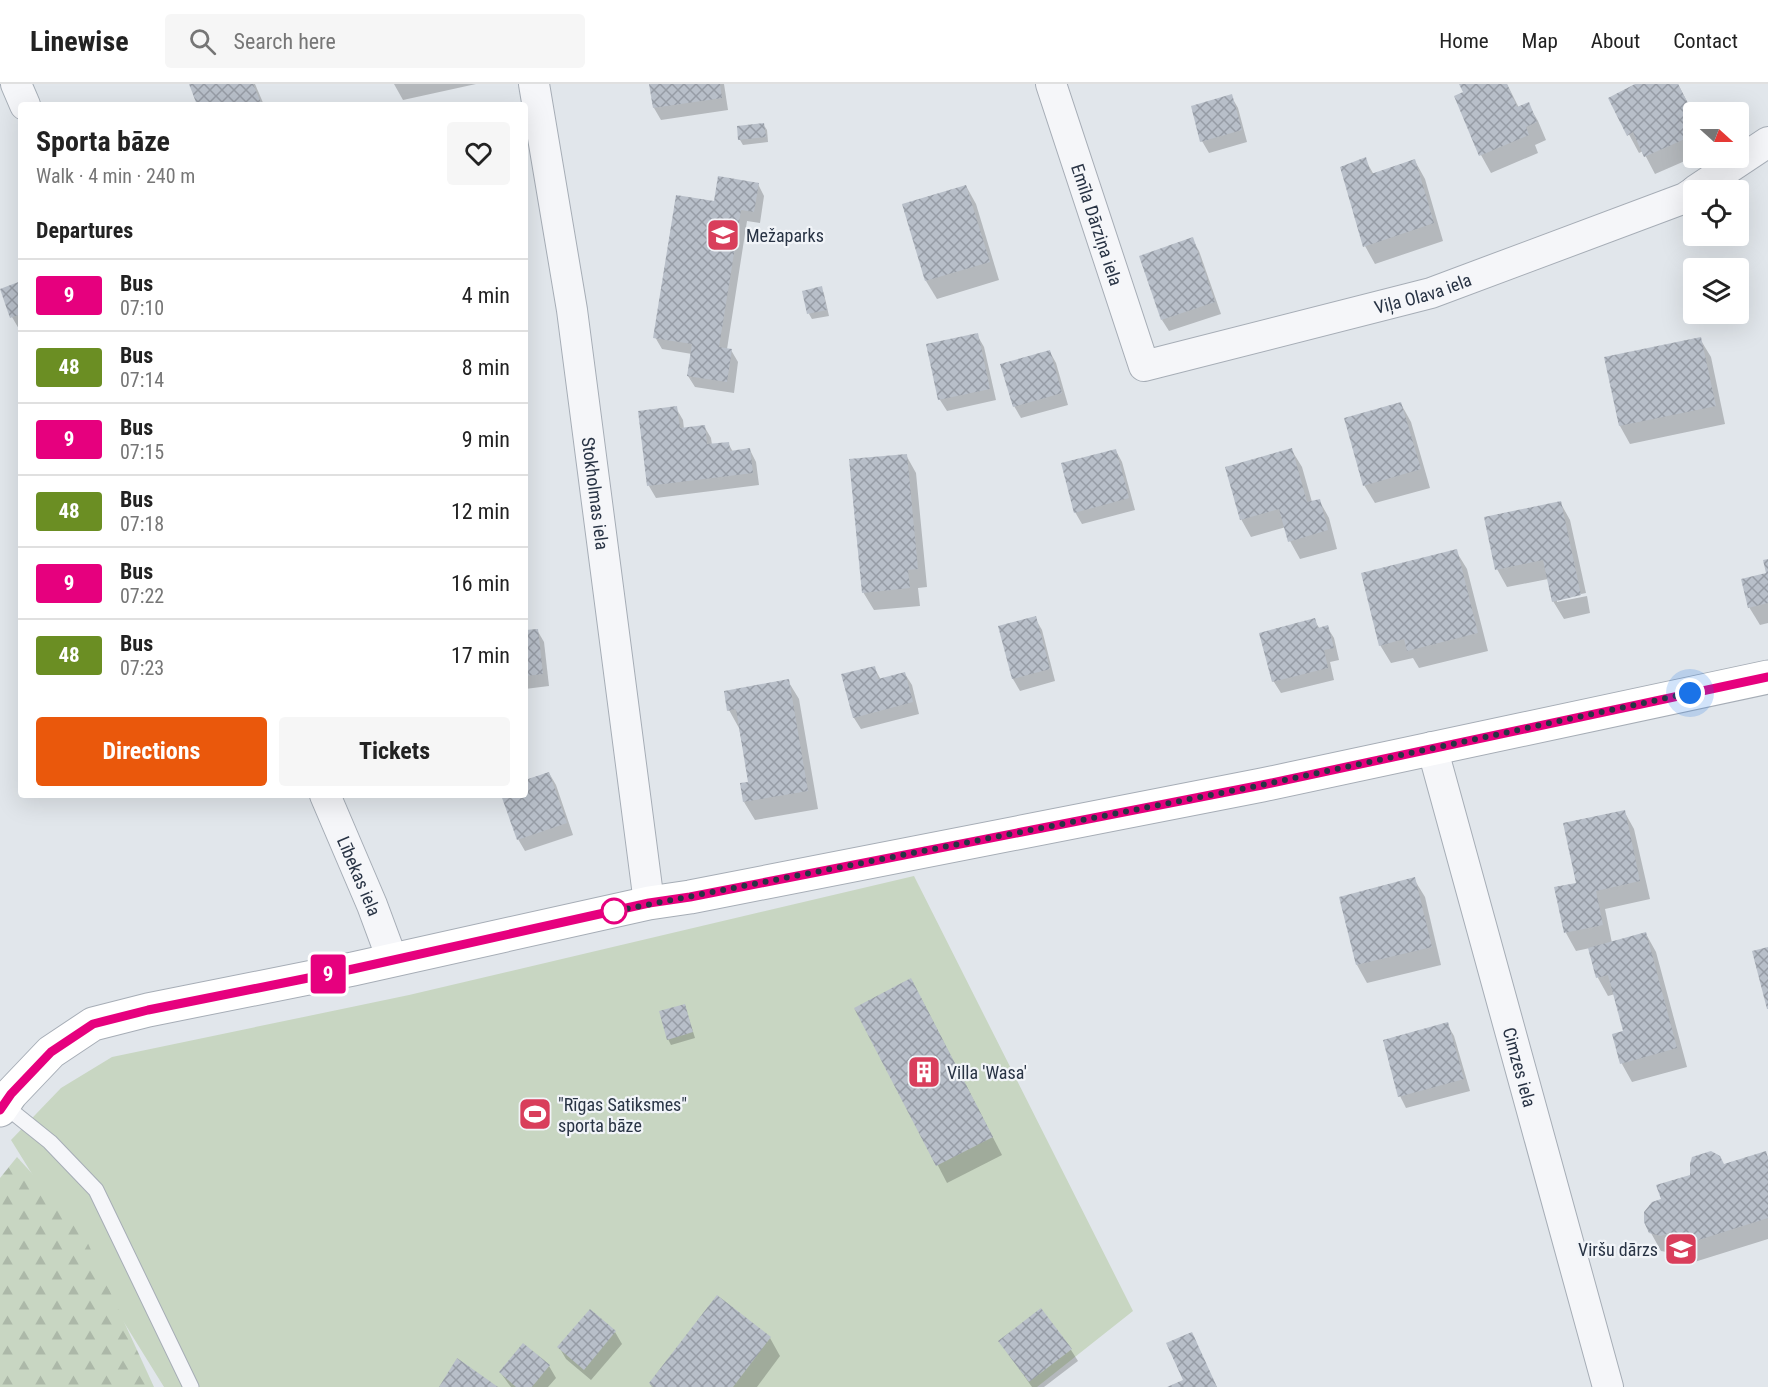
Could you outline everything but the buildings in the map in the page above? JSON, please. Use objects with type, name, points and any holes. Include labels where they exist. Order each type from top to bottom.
[{"type":"street","points":[[16,84],[24,102]]},
{"type":"street","name":"Stokholmas iela","points":[[534,84],[572,310],[649,903]]},
{"type":"street","name":"Emīla Dārziņa iela","points":[[1051,84],[1144,366]]},
{"type":"street","name":"Viļa Olava iela","points":[[1711,180],[1768,142]]},
{"type":"street","name":"Viļa Olava iela","points":[[1144,366],[1431,293],[1683,199]]},
{"type":"street","points":[[4,1099],[51,1052],[93,1024],[148,1010],[649,903],[1250,787],[1768,677]]},
{"type":"street","name":"Cimzes iela","points":[[1432,747],[1608,1387]]},
{"type":"street","name":"Lībekas iela","points":[[326,798],[372,905],[392,959]]},
{"type":"lane","points":[[4,1099],[96,1190],[191,1387]]},
{"type":"green space","name":"\"Rīgas Satiksmes\" sporta bāze","points":[[914,876],[1133,1311],[1037,1387],[164,1387],[11,1140],[61,1088],[112,1057],[409,995]]},
{"type":"green space","points":[[17,1157],[80,1226],[154,1387],[0,1387],[0,1178]]},
{"type":"bus line","name":"9","points":[[0,1110],[11,1094],[51,1052],[93,1024],[148,1010],[353,969],[649,903],[690,897],[1262,785],[1768,677]]},
{"type":"place","name":"Mežaparks","points":[[723,235]]},
{"type":"place","name":"Villa 'Wasa'","points":[[924,1072]]},
{"type":"place","name":"\"Rīgas Satiksmes\" sporta bāze","points":[[535,1114]]},
{"type":"place","name":"Viršu dārzs","points":[[1681,1249]]},
{"type":"route","points":[[614,911],[605,913],[1262,785],[1690,693]]}]
